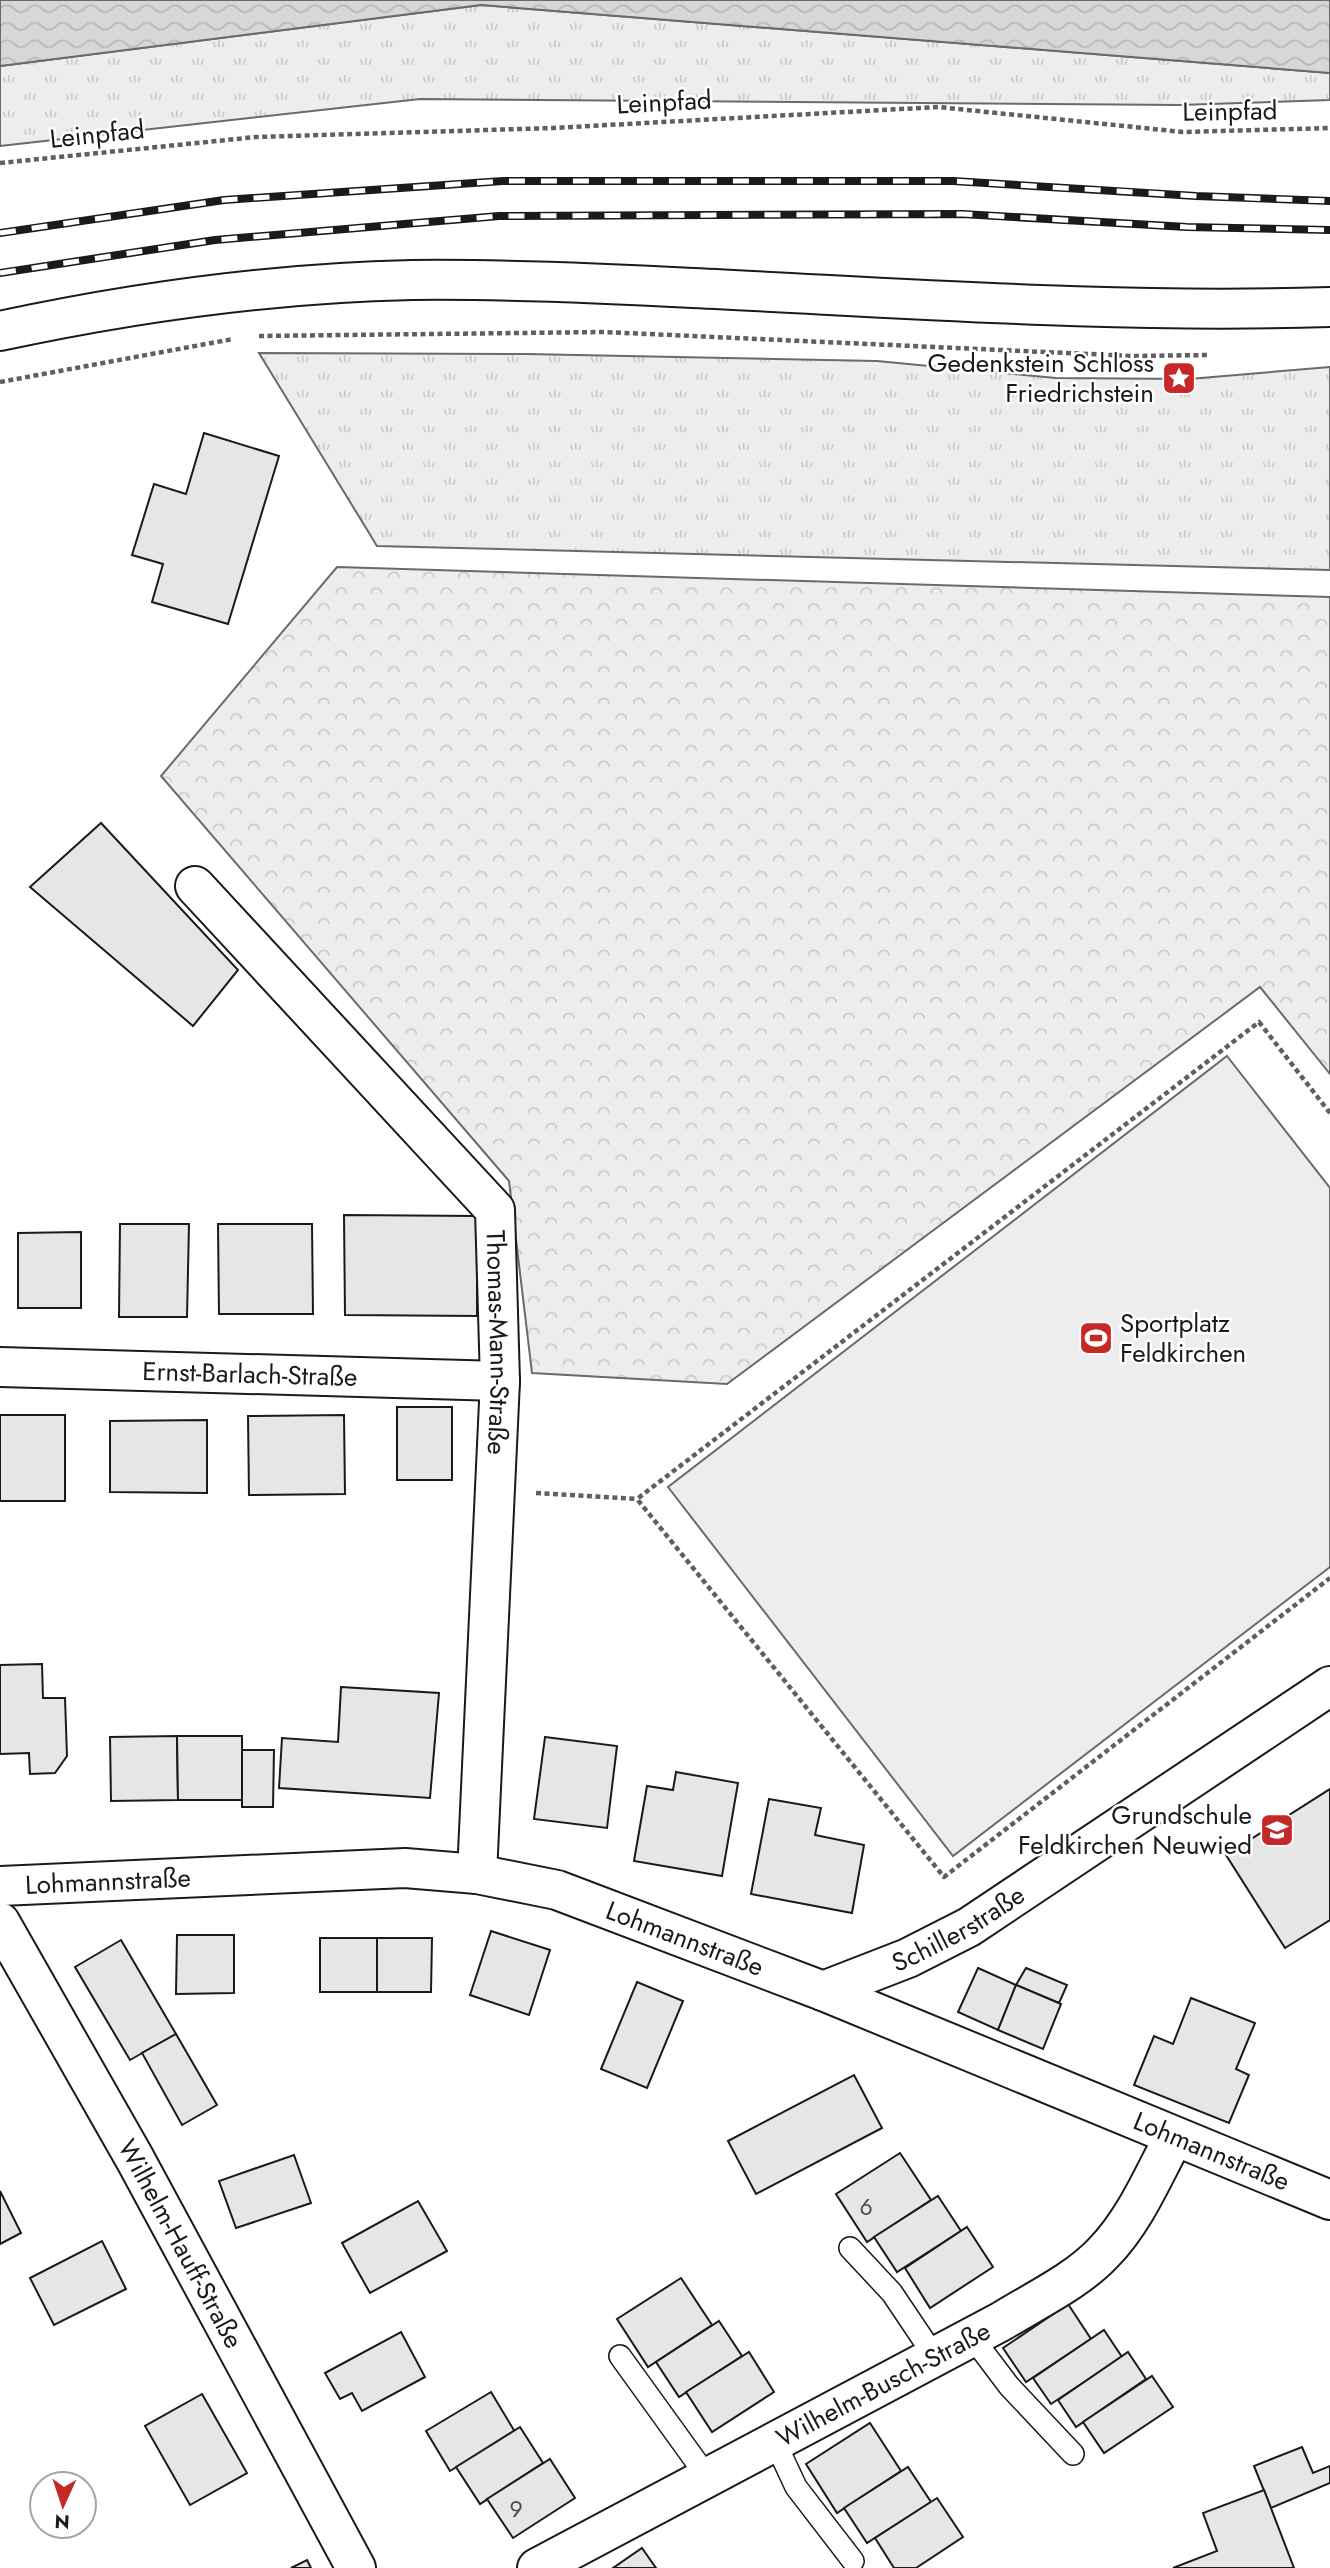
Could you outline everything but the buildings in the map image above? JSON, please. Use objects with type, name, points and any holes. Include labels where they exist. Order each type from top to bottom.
[{"type":"street","points":[[0,331],[122,308],[216,295],[410,280],[508,280],[1064,305],[1254,309],[1330,307]]},
{"type":"street","name":"Thomas-Mann-Straße","points":[[195,886],[495,1210],[500,1381],[477,1874]]},
{"type":"street","name":"Ernst-Barlach-Straße","points":[[0,1367],[500,1381]]},
{"type":"street","name":"Schillerstraße","points":[[823,1991],[908,1958],[969,1927],[1330,1686]]},
{"type":"street","name":"Lohmannstraße","points":[[0,1886],[405,1868],[477,1874],[557,1890],[823,1991],[1330,2200]]},
{"type":"street","name":"Wilhelm-Hauff-Straße","points":[[0,1922],[135,2159],[356,2568]]},
{"type":"street","name":"Wilhelm-Busch-Straße","points":[[550,2565],[708,2477],[972,2337],[1074,2276],[1104,2253],[1131,2218],[1174,2137]]},
{"type":"lane","points":[[850,2248],[892,2293],[934,2357]]},
{"type":"lane","points":[[972,2337],[1009,2386],[1073,2454]]},
{"type":"lane","points":[[620,2356],[708,2477]]},
{"type":"lane","points":[[775,2442],[796,2487],[853,2561]]},
{"type":"path","name":"Leinpfad","points":[[0,163],[256,137],[553,128],[938,107],[1183,132],[1330,128]]},
{"type":"path","points":[[251,336],[604,332],[1133,356],[1217,355]]},
{"type":"path","points":[[0,382],[237,339]]},
{"type":"path","points":[[495,1491],[636,1499],[1259,1022],[1330,1113]]},
{"type":"path","points":[[636,1499],[944,1877],[1330,1578]]},
{"type":"green space","points":[[481,5],[1330,73],[1330,100],[1180,105],[420,99],[0,146],[0,66]]},
{"type":"green space","points":[[259,353],[527,354],[877,361],[1056,378],[1189,379],[1330,367],[1330,570],[377,546]]},
{"type":"green space","points":[[337,567],[1330,597],[1330,1074],[1260,987],[727,1384],[532,1373],[509,1181],[161,776]]},
{"type":"shaded area","name":"Sportplatz Feldkirchen","points":[[1227,1056],[1330,1188],[1330,1567],[953,1856],[668,1487]]},
{"type":"water","points":[[0,0],[1330,0],[1330,73],[481,5],[0,66]]},
{"type":"railway","points":[[0,233],[224,200],[503,181],[953,181],[1196,196],[1330,201]]},
{"type":"railway","points":[[0,273],[215,240],[499,216],[962,214],[1187,227],[1330,230]]},
{"type":"place","name":"Gedenkstein Schloss Friedrichstein","points":[[1179,378]]},
{"type":"place","name":"Sportplatz Feldkirchen","points":[[1096,1338]]},
{"type":"place","name":"Grundschule Feldkirchen Neuwied","points":[[1277,1830]]}]
